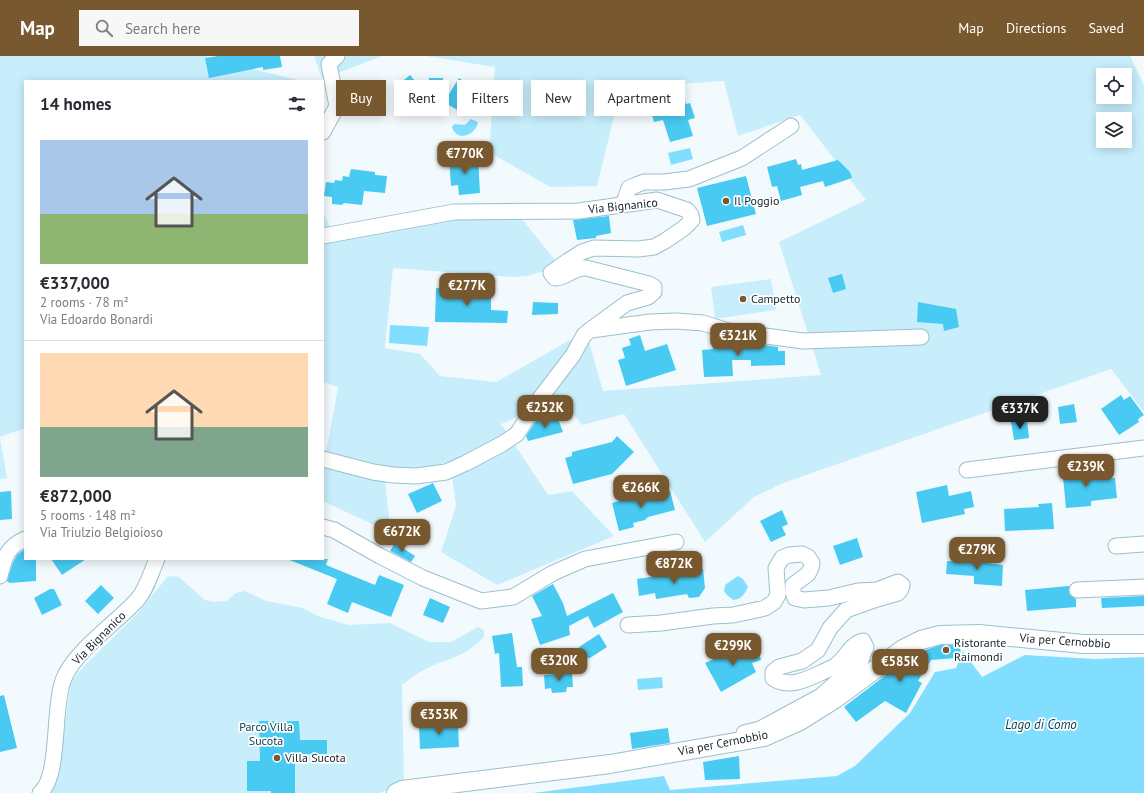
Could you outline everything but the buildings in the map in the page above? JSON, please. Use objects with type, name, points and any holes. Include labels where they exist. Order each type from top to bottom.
[{"type":"main road","name":"Via per Cernobbio","points":[[396,793],[402,790],[610,764],[764,737],[800,721],[835,699],[903,649],[921,640],[940,635],[979,634],[1083,644],[1144,644]]},
{"type":"street","points":[[324,130],[338,106],[329,64],[337,56]]},
{"type":"street","points":[[623,204],[630,188],[636,185],[644,182],[664,182],[689,179],[742,158],[791,126]]},
{"type":"street","name":"Via Bignanico","points":[[324,236],[454,212],[578,211],[658,200],[687,210],[691,215],[692,220],[680,231],[654,247],[638,249],[594,248],[582,252],[552,273],[555,278],[559,278],[579,267],[586,268],[649,284],[654,287],[654,292],[648,297],[627,303],[584,335],[565,366],[538,400],[517,434],[502,444],[446,472],[416,476],[373,472],[324,459]]},
{"type":"street","points":[[590,330],[650,322],[676,321],[703,323],[728,331],[803,341],[921,337]]},
{"type":"street","points":[[967,470],[1144,448]]},
{"type":"street","points":[[324,527],[334,530],[380,556],[424,578],[481,601],[513,597],[553,573],[585,559],[676,542]]},
{"type":"street","points":[[0,576],[5,554],[16,543],[24,539]]},
{"type":"street","points":[[1116,546],[1144,544]]},
{"type":"street","points":[[628,625],[733,615],[765,608],[774,602],[778,594],[776,568],[782,558],[789,554],[802,554],[808,557],[812,563],[808,574],[793,585],[792,592],[794,598],[804,600],[828,598],[858,591],[884,588],[898,582],[902,585],[902,589],[898,593],[846,610],[830,628],[818,650],[802,660],[778,667],[773,672],[773,678],[780,682],[802,681],[836,666],[853,646],[863,640],[866,647],[861,660],[821,696],[760,729],[688,744],[678,747],[679,752]]},
{"type":"street","name":"Via Bignanico","points":[[40,793],[50,778],[53,763],[57,713],[63,679],[68,669],[78,657],[138,599],[148,582],[157,560]]},
{"type":"street","points":[[1077,590],[1144,588]]},
{"type":"green space","points":[[0,56],[207,56],[208,58],[298,80],[24,80],[24,428],[0,437]]},
{"type":"green space","points":[[314,56],[382,56],[322,79]]},
{"type":"green space","points":[[426,56],[1130,56],[1144,85],[1144,412],[1111,369],[783,483],[754,497],[705,542],[624,414],[582,425],[561,398],[501,424],[548,495],[572,491],[614,536],[497,585],[441,552],[456,506],[450,461],[385,481],[391,533],[324,501],[324,464],[338,387],[324,382],[324,213],[332,232],[450,205],[513,208],[555,260],[553,264],[545,271],[527,276],[514,277],[393,268],[385,348],[420,354],[440,376],[496,382],[586,331],[603,391],[821,375],[779,242],[866,200],[800,115],[738,136],[724,81],[685,84],[685,80],[594,80],[594,116],[614,116],[597,186],[550,187],[489,152],[492,116],[523,116],[523,80],[494,80],[495,67]]},
{"type":"green space","name":"Campetto","points":[[771,279],[776,310],[715,319],[711,287]]},
{"type":"green space","points":[[0,438],[7,478],[0,479]]},
{"type":"green space","name":"Parco Villa Sucota","points":[[168,576],[179,577],[205,600],[213,602],[226,601],[236,593],[245,591],[266,601],[303,608],[318,616],[348,625],[390,623],[429,642],[451,642],[478,627],[484,630],[484,637],[468,650],[429,667],[402,685],[404,783],[380,793],[47,793],[60,763],[71,681],[85,665],[137,614]]},
{"type":"water","points":[[471,119],[478,122],[474,131],[470,134],[462,136],[454,132],[452,127],[454,124],[465,125]]},
{"type":"water","points":[[690,148],[693,159],[671,165],[668,153]]},
{"type":"water","points":[[743,225],[746,235],[722,242],[719,232]]},
{"type":"water","points":[[390,325],[429,327],[427,346],[389,343]]},
{"type":"water","points":[[738,576],[743,579],[748,587],[739,599],[733,600],[724,591],[725,585]]},
{"type":"water","name":"Lago di Como","points":[[963,651],[982,677],[1025,655],[1095,659],[1144,657],[1144,793],[533,793],[664,776],[670,790],[837,776],[855,766],[910,713],[935,672],[956,668]]},
{"type":"water","points":[[662,677],[663,688],[638,690],[637,679]]},
{"type":"place","name":"Il Poggio","points":[[726,201]]},
{"type":"place","name":"Campetto","points":[[743,299]]},
{"type":"place","name":"Ristorante Raimondi","points":[[946,650]]},
{"type":"place","name":"Villa Sucota","points":[[277,758]]}]
